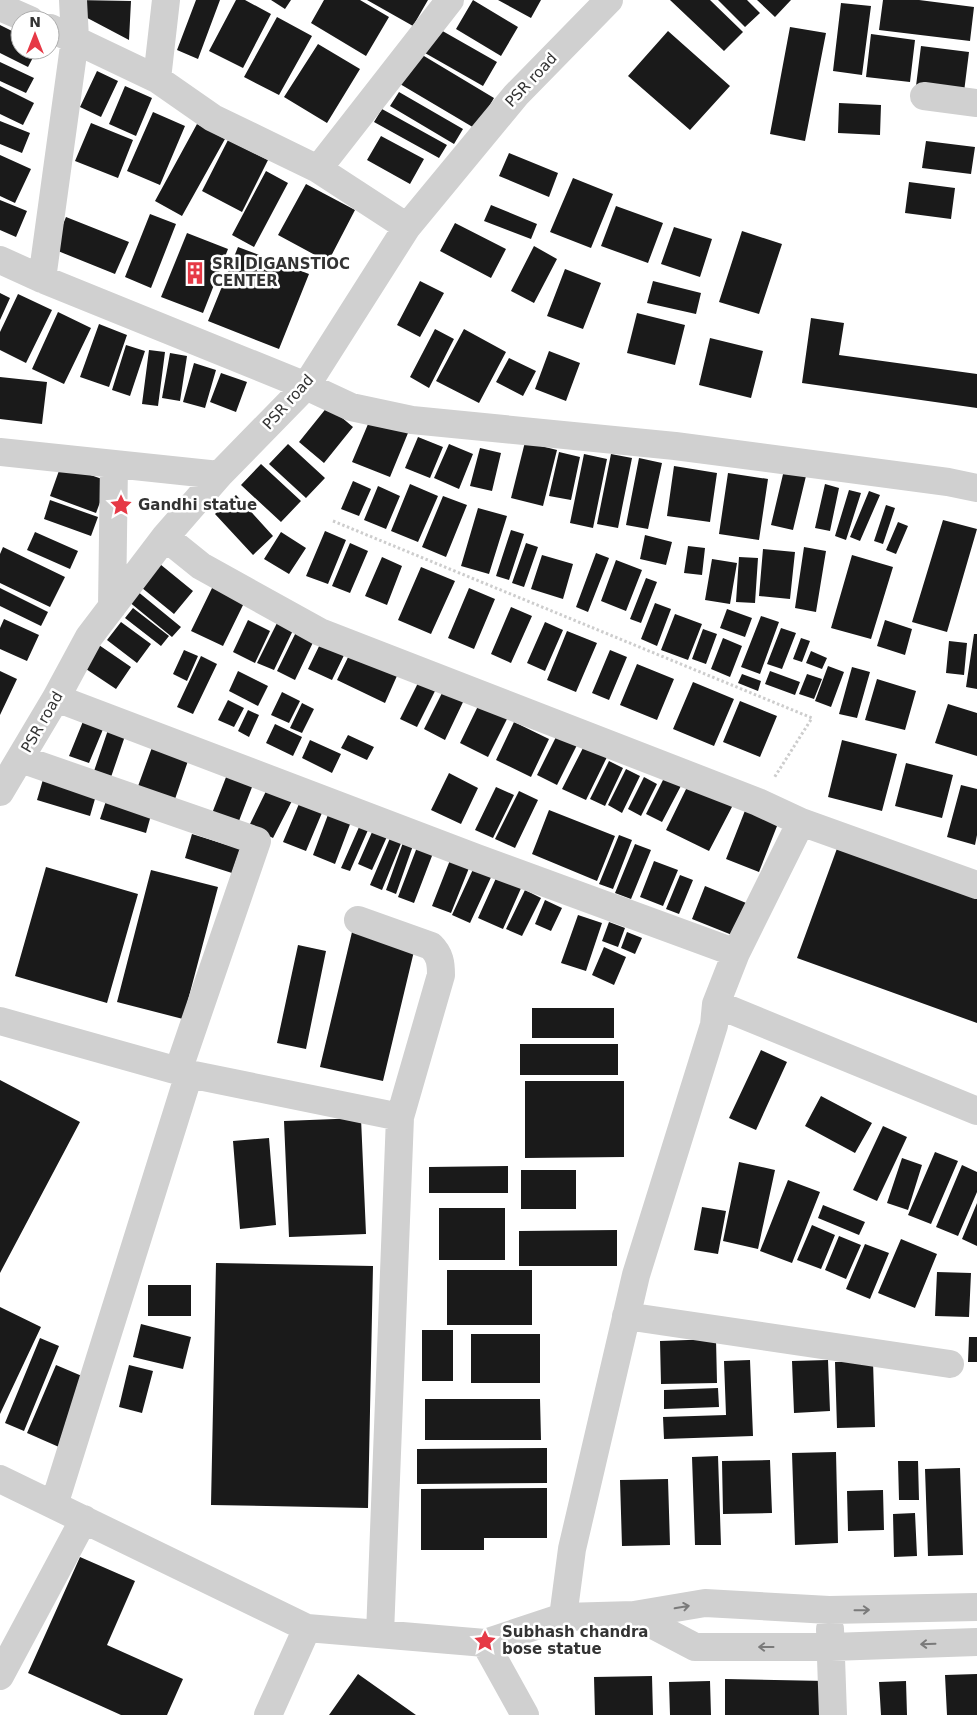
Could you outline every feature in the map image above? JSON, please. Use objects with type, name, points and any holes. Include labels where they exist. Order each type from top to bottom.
[{"type":"street","points":[[42,279],[75,39],[73,0]]},
{"type":"street","points":[[157,79],[166,0]]},
{"type":"street","points":[[318,169],[450,0]]},
{"type":"street","name":"PSR road","points":[[0,792],[21,759],[89,637],[165,537],[219,475],[306,386],[407,227],[516,95],[609,0]]},
{"type":"street","points":[[60,32],[157,79],[213,118],[318,169],[407,227]]},
{"type":"street","points":[[924,96],[977,103]]},
{"type":"street","points":[[0,260],[42,279],[306,386],[351,407],[412,420],[675,446],[938,481],[977,488]]},
{"type":"street","points":[[0,452],[219,475]]},
{"type":"street","points":[[112,607],[114,464]]},
{"type":"street","points":[[165,537],[201,566],[320,632],[758,802],[801,822],[977,885]]},
{"type":"street","points":[[56,698],[478,858],[736,953]]},
{"type":"street","points":[[21,759],[257,841],[184,1072],[54,1505]]},
{"type":"street","points":[[563,1617],[572,1550],[636,1275],[714,1025],[716,1004],[736,953],[801,822]]},
{"type":"street","points":[[358,920],[431,946],[440,959],[441,975],[400,1117],[380,1634]]},
{"type":"street","points":[[716,1004],[977,1111]]},
{"type":"street","points":[[0,1021],[184,1072],[400,1117]]},
{"type":"street","points":[[626,1316],[950,1364]]},
{"type":"street","points":[[0,1479],[307,1628],[485,1643],[563,1617],[634,1615],[705,1603],[828,1610],[977,1607]]},
{"type":"street","points":[[0,1676],[84,1520]]},
{"type":"street","points":[[828,1610],[833,1715]]},
{"type":"street","points":[[634,1615],[695,1647],[830,1647],[977,1642]]},
{"type":"street","points":[[268,1715],[307,1628]]},
{"type":"street","points":[[485,1643],[525,1715]]},
{"type":"path","points":[[333,521],[812,718],[758,802]]},
{"type":"building","points":[[76,0],[131,1],[129,40],[76,12]]},
{"type":"building","points":[[196,0],[220,0],[198,59],[177,50]]},
{"type":"building","points":[[236,0],[245,0],[271,14],[243,68],[209,51]]},
{"type":"building","points":[[271,0],[291,0],[285,9]]},
{"type":"building","points":[[324,0],[360,0],[389,17],[366,56],[311,23]]},
{"type":"building","points":[[367,0],[428,0],[413,26]]},
{"type":"building","points":[[473,0],[518,27],[501,56],[456,29]]},
{"type":"building","points":[[498,0],[541,0],[531,18]]},
{"type":"building","points":[[670,0],[710,0],[743,32],[724,51]]},
{"type":"building","points":[[718,0],[747,0],[760,13],[745,27]]},
{"type":"building","points":[[757,0],[791,0],[775,17]]},
{"type":"building","points":[[883,0],[919,0],[974,7],[970,41],[879,30]]},
{"type":"building","points":[[841,3],[871,6],[862,75],[833,71]]},
{"type":"building","points":[[277,17],[312,36],[279,95],[244,77]]},
{"type":"building","points":[[0,25],[10,30],[10,58],[0,53]]},
{"type":"building","points":[[790,27],[826,33],[805,141],[770,134]]},
{"type":"building","points":[[439,29],[497,62],[483,86],[425,53]]},
{"type":"building","points":[[668,31],[730,86],[690,130],[628,76]]},
{"type":"building","points":[[871,34],[915,40],[910,82],[866,77]]},
{"type":"building","points":[[318,44],[360,69],[327,123],[284,97]]},
{"type":"building","points":[[921,46],[969,52],[964,92],[916,86]]},
{"type":"building","points":[[419,53],[494,98],[476,129],[400,84]]},
{"type":"building","points":[[14,60],[32,60],[28,67]]},
{"type":"building","points":[[0,62],[34,78],[26,93],[0,81]]},
{"type":"building","points":[[97,71],[118,81],[101,117],[80,107]]},
{"type":"building","points":[[0,86],[34,103],[23,125],[0,114]]},
{"type":"building","points":[[125,86],[152,98],[136,136],[109,124]]},
{"type":"building","points":[[399,92],[463,129],[454,144],[390,106]]},
{"type":"building","points":[[839,103],[881,105],[880,135],[838,133]]},
{"type":"building","points":[[382,109],[447,145],[439,158],[374,122]]},
{"type":"building","points":[[153,112],[185,126],[160,185],[127,171]]},
{"type":"building","points":[[0,121],[30,133],[22,153],[0,144]]},
{"type":"building","points":[[91,123],[133,140],[118,178],[75,161]]},
{"type":"building","points":[[197,124],[225,139],[182,216],[155,201]]},
{"type":"building","points":[[381,136],[424,159],[410,184],[367,160]]},
{"type":"building","points":[[228,140],[268,160],[242,212],[202,191]]},
{"type":"building","points":[[926,141],[975,147],[971,174],[922,168]]},
{"type":"building","points":[[509,153],[558,173],[549,197],[499,176]]},
{"type":"building","points":[[0,155],[31,169],[15,203],[0,196]]},
{"type":"building","points":[[266,171],[288,183],[254,247],[232,235]]},
{"type":"building","points":[[573,178],[613,194],[591,248],[550,232]]},
{"type":"building","points":[[909,182],[955,188],[951,219],[905,213]]},
{"type":"building","points":[[306,184],[355,210],[328,262],[278,235]]},
{"type":"building","points":[[0,200],[27,211],[16,237],[0,230]]},
{"type":"building","points":[[491,205],[537,224],[531,239],[484,221]]},
{"type":"building","points":[[616,206],[663,223],[648,263],[601,246]]},
{"type":"building","points":[[150,214],[176,224],[151,288],[125,277]]},
{"type":"building","points":[[66,217],[129,242],[115,274],[53,249]]},
{"type":"building","points":[[455,223],[506,249],[491,278],[440,251]]},
{"type":"building","points":[[674,227],[712,239],[700,277],[661,264]]},
{"type":"building","points":[[742,231],[782,244],[759,314],[719,302]]},
{"type":"building","name":"SRI DIGANSTIOC CENTER","points":[[187,233],[228,249],[203,313],[161,297]]},
{"type":"building","points":[[534,246],[557,259],[534,303],[511,291]]},
{"type":"building","points":[[238,247],[309,274],[279,349],[208,321]]},
{"type":"building","points":[[565,269],[601,283],[583,329],[547,316]]},
{"type":"building","points":[[420,281],[444,293],[420,337],[397,325]]},
{"type":"building","points":[[653,281],[701,293],[696,314],[647,303]]},
{"type":"building","points":[[0,293],[10,298],[0,320]]},
{"type":"building","points":[[18,294],[52,310],[26,363],[0,350],[0,332]]},
{"type":"building","points":[[58,312],[91,328],[64,384],[32,369]]},
{"type":"building","points":[[637,313],[685,325],[675,365],[627,353]]},
{"type":"building","points":[[811,318],[844,323],[839,355],[977,374],[977,408],[802,383]]},
{"type":"building","points":[[99,324],[127,335],[109,387],[80,377]]},
{"type":"building","points":[[435,329],[454,339],[429,388],[410,377]]},
{"type":"building","points":[[464,329],[506,352],[479,403],[436,381]]},
{"type":"building","points":[[710,338],[763,351],[751,398],[699,385]]},
{"type":"building","points":[[126,345],[145,351],[130,396],[112,390]]},
{"type":"building","points":[[149,350],[165,352],[158,406],[142,404]]},
{"type":"building","points":[[549,351],[580,363],[566,401],[535,389]]},
{"type":"building","points":[[170,353],[187,356],[180,401],[162,398]]},
{"type":"building","points":[[509,358],[536,371],[523,396],[496,382]]},
{"type":"building","points":[[194,363],[216,370],[205,408],[183,402]]},
{"type":"building","points":[[221,373],[247,382],[236,412],[210,402]]},
{"type":"building","points":[[0,377],[47,382],[42,424],[0,419]]},
{"type":"building","points":[[328,406],[353,427],[324,463],[299,442]]},
{"type":"building","points":[[371,417],[408,433],[390,477],[352,462]]},
{"type":"building","points":[[418,437],[443,447],[430,478],[405,468]]},
{"type":"building","points":[[525,442],[557,450],[543,506],[511,498]]},
{"type":"building","points":[[288,444],[325,478],[306,498],[269,464]]},
{"type":"building","points":[[449,444],[473,454],[459,489],[434,478]]},
{"type":"building","points":[[480,448],[501,453],[492,491],[470,486]]},
{"type":"building","points":[[559,452],[580,457],[571,500],[549,496]]},
{"type":"building","points":[[584,454],[607,459],[593,528],[570,523]]},
{"type":"building","points":[[611,454],[632,458],[618,528],[597,524]]},
{"type":"building","points":[[639,458],[662,463],[648,529],[626,525]]},
{"type":"building","points":[[261,464],[301,501],[281,522],[241,485]]},
{"type":"building","points":[[61,465],[108,481],[96,513],[50,496]]},
{"type":"building","points":[[674,466],[717,473],[710,522],[667,516]]},
{"type":"building","points":[[784,470],[806,476],[793,530],[771,525]]},
{"type":"building","points":[[728,473],[768,479],[759,540],[719,534]]},
{"type":"building","points":[[353,481],[371,489],[359,516],[341,509]]},
{"type":"building","points":[[410,484],[438,496],[418,542],[391,531]]},
{"type":"building","points":[[825,484],[839,488],[830,531],[815,528]]},
{"type":"building","points":[[378,486],[400,496],[386,529],[364,520]]},
{"type":"building","points":[[849,490],[861,493],[846,540],[835,536]]},
{"type":"building","points":[[869,491],[880,495],[860,541],[850,537]]},
{"type":"building","points":[[236,495],[273,536],[253,555],[215,514]]},
{"type":"building","points":[[443,496],[467,505],[446,557],[422,547]]},
{"type":"building","points":[[50,500],[98,517],[91,536],[44,519]]},
{"type":"building","points":[[886,505],[895,508],[883,544],[874,541]]},
{"type":"building","points":[[478,508],[507,516],[489,574],[461,566]]},
{"type":"building","points":[[943,520],[977,529],[947,632],[912,622]]},
{"type":"building","points":[[898,522],[908,526],[896,554],[886,550]]},
{"type":"building","points":[[511,530],[524,534],[509,580],[496,576]]},
{"type":"building","points":[[325,531],[346,540],[328,584],[306,576]]},
{"type":"building","points":[[35,532],[78,551],[70,569],[27,550]]},
{"type":"building","points":[[281,532],[306,548],[289,574],[264,559]]},
{"type":"building","points":[[645,535],[672,542],[666,565],[640,559]]},
{"type":"building","points":[[350,543],[368,551],[350,593],[332,586]]},
{"type":"building","points":[[526,543],[538,547],[524,587],[512,583]]},
{"type":"building","points":[[688,546],[705,548],[702,575],[684,573]]},
{"type":"building","points":[[3,547],[65,577],[50,607],[0,583],[0,554]]},
{"type":"building","points":[[804,547],[826,551],[816,612],[795,608]]},
{"type":"building","points":[[763,549],[795,552],[790,599],[759,596]]},
{"type":"building","points":[[596,553],[609,558],[588,612],[576,607]]},
{"type":"building","points":[[542,555],[573,564],[563,599],[531,589]]},
{"type":"building","points":[[852,555],[893,567],[871,639],[831,628]]},
{"type":"building","points":[[382,557],[402,566],[387,605],[365,596]]},
{"type":"building","points":[[739,557],[758,558],[755,603],[736,602]]},
{"type":"building","points":[[712,559],[737,563],[730,604],[705,600]]},
{"type":"building","points":[[155,560],[193,591],[174,614],[136,583]]},
{"type":"building","points":[[616,560],[642,570],[626,611],[601,601]]},
{"type":"building","points":[[421,567],[455,581],[431,634],[398,620]]},
{"type":"building","points":[[646,578],[657,582],[641,623],[630,619]]},
{"type":"building","points":[[213,586],[245,601],[223,646],[191,631]]},
{"type":"building","points":[[0,588],[48,612],[41,626],[0,606]]},
{"type":"building","points":[[469,588],[495,599],[474,649],[448,638]]},
{"type":"building","points":[[137,591],[181,627],[172,637],[128,601]]},
{"type":"building","points":[[655,603],[671,609],[657,646],[641,639]]},
{"type":"building","points":[[511,607],[532,616],[511,663],[491,654]]},
{"type":"building","points":[[133,608],[169,636],[161,646],[125,618]]},
{"type":"building","points":[[727,609],[752,618],[745,637],[720,628]]},
{"type":"building","points":[[675,614],[702,624],[688,660],[661,650]]},
{"type":"building","points":[[281,615],[297,622],[274,670],[257,663]]},
{"type":"building","points":[[761,616],[779,622],[760,674],[741,667]]},
{"type":"building","points":[[4,619],[39,635],[27,661],[0,649],[0,628]]},
{"type":"building","points":[[248,620],[270,631],[255,663],[233,652]]},
{"type":"building","points":[[885,620],[912,629],[905,655],[877,646]]},
{"type":"building","points":[[121,622],[151,644],[137,663],[107,640]]},
{"type":"building","points":[[545,622],[563,630],[545,671],[527,663]]},
{"type":"building","points":[[300,624],[318,632],[295,680],[277,671]]},
{"type":"building","points":[[781,628],[796,633],[782,669],[767,664]]},
{"type":"building","points":[[703,629],[717,634],[706,664],[692,659]]},
{"type":"building","points":[[567,631],[597,643],[576,692],[547,680]]},
{"type":"building","points":[[974,634],[977,634],[977,689],[966,687]]},
{"type":"building","points":[[324,636],[348,647],[332,680],[308,669]]},
{"type":"building","points":[[723,638],[742,646],[730,677],[711,669]]},
{"type":"building","points":[[801,638],[810,641],[802,662],[793,659]]},
{"type":"building","points":[[949,641],[967,643],[964,675],[946,673]]},
{"type":"building","points":[[96,643],[131,667],[116,689],[80,665]]},
{"type":"building","points":[[353,647],[400,669],[385,703],[337,680]]},
{"type":"building","points":[[184,650],[198,656],[187,681],[173,674]]},
{"type":"building","points":[[610,650],[627,657],[609,700],[592,693]]},
{"type":"building","points":[[811,651],[827,658],[822,669],[806,663]]},
{"type":"building","points":[[201,656],[217,664],[193,714],[177,707]]},
{"type":"building","points":[[637,664],[674,679],[657,720],[620,705]]},
{"type":"building","points":[[828,666],[844,672],[831,707],[815,701]]},
{"type":"building","points":[[852,667],[870,672],[857,718],[839,714]]},
{"type":"building","points":[[0,671],[17,679],[0,715]]},
{"type":"building","points":[[238,671],[268,686],[258,706],[229,691]]},
{"type":"building","points":[[770,671],[800,682],[795,695],[765,684]]},
{"type":"building","points":[[742,674],[761,681],[758,691],[738,683]]},
{"type":"building","points":[[807,674],[822,679],[814,699],[799,694]]},
{"type":"building","points":[[877,679],[916,691],[905,730],[865,720]]},
{"type":"building","points":[[419,681],[436,689],[417,727],[400,719]]},
{"type":"building","points":[[693,682],[734,699],[714,746],[673,729]]},
{"type":"building","points":[[443,691],[464,700],[445,740],[424,729]]},
{"type":"building","points":[[282,692],[300,701],[289,723],[271,715]]},
{"type":"building","points":[[228,700],[244,708],[234,727],[218,720]]},
{"type":"building","points":[[740,701],[777,716],[760,757],[723,742]]},
{"type":"building","points":[[302,703],[314,709],[302,733],[290,728]]},
{"type":"building","points":[[479,704],[508,717],[488,757],[460,743]]},
{"type":"building","points":[[948,704],[977,713],[977,756],[935,743]]},
{"type":"building","points":[[248,710],[259,715],[249,737],[238,731]]},
{"type":"building","points":[[86,714],[106,722],[89,763],[69,756]]},
{"type":"building","points":[[514,722],[549,739],[531,777],[496,760]]},
{"type":"building","points":[[275,724],[302,737],[293,756],[266,743]]},
{"type":"building","points":[[560,729],[580,739],[557,785],[537,775]]},
{"type":"building","points":[[108,730],[125,736],[110,780],[93,774]]},
{"type":"building","points":[[348,735],[374,747],[367,760],[341,748]]},
{"type":"building","points":[[155,739],[191,752],[174,802],[137,789]]},
{"type":"building","points":[[310,740],[341,754],[332,773],[302,758]]},
{"type":"building","points":[[842,740],[897,754],[882,811],[828,797]]},
{"type":"building","points":[[584,746],[607,757],[586,800],[562,789]]},
{"type":"building","points":[[609,761],[623,768],[605,806],[590,799]]},
{"type":"building","points":[[906,763],[953,775],[942,818],[895,806]]},
{"type":"building","points":[[626,769],[640,776],[622,813],[608,805]]},
{"type":"building","points":[[228,772],[254,782],[237,826],[211,816]]},
{"type":"building","points":[[449,773],[478,788],[461,824],[431,810]]},
{"type":"building","points":[[666,774],[683,782],[662,822],[646,814]]},
{"type":"building","points":[[44,776],[97,792],[90,816],[37,800]]},
{"type":"building","points":[[644,777],[657,784],[641,816],[628,809]]},
{"type":"building","points":[[270,783],[295,795],[273,838],[249,826]]},
{"type":"building","points":[[689,783],[733,805],[709,851],[666,830]]},
{"type":"building","points":[[961,785],[977,789],[977,835],[975,845],[947,837]]},
{"type":"building","points":[[496,787],[514,795],[493,838],[475,830]]},
{"type":"building","points":[[519,791],[538,800],[515,848],[495,839]]},
{"type":"building","points":[[301,799],[324,808],[306,851],[283,842]]},
{"type":"building","points":[[106,801],[151,815],[146,833],[100,819]]},
{"type":"building","points":[[746,808],[779,821],[759,872],[726,859]]},
{"type":"building","points":[[549,810],[615,836],[597,881],[532,854]]},
{"type":"building","points":[[329,812],[352,819],[335,864],[313,855]]},
{"type":"building","points":[[363,818],[372,821],[350,871],[341,868]]},
{"type":"building","points":[[376,823],[390,830],[372,870],[358,864]]},
{"type":"building","points":[[393,831],[404,836],[382,890],[370,885]]},
{"type":"building","points":[[192,834],[240,849],[232,873],[185,858]]},
{"type":"building","points":[[619,835],[632,840],[613,889],[599,884]]},
{"type":"building","points":[[405,837],[415,840],[396,894],[386,890]]},
{"type":"building","points":[[419,842],[435,848],[414,903],[398,897]]},
{"type":"building","points":[[839,843],[977,892],[977,1023],[797,958]]},
{"type":"building","points":[[635,844],[651,850],[631,899],[615,893]]},
{"type":"building","points":[[454,850],[473,858],[451,913],[432,906]]},
{"type":"building","points":[[654,861],[678,870],[663,906],[640,897]]},
{"type":"building","points":[[475,865],[493,873],[470,923],[452,915]]},
{"type":"building","points":[[46,867],[138,894],[107,1003],[15,976]]},
{"type":"building","points":[[151,870],[218,887],[183,1019],[117,1002]]},
{"type":"building","points":[[680,875],[693,880],[679,914],[666,909]]},
{"type":"building","points":[[497,876],[522,886],[503,929],[478,918]]},
{"type":"building","points":[[705,886],[751,905],[737,937],[692,919]]},
{"type":"building","points":[[525,890],[541,898],[522,936],[506,929]]},
{"type":"building","points":[[545,900],[562,908],[551,931],[535,924]]},
{"type":"building","points":[[578,915],[602,923],[586,971],[561,963]]},
{"type":"building","points":[[609,922],[625,928],[618,947],[602,941]]},
{"type":"building","points":[[352,932],[415,947],[383,1081],[320,1067]]},
{"type":"building","points":[[627,932],[642,938],[635,954],[621,948]]},
{"type":"building","points":[[298,945],[326,951],[306,1049],[277,1043]]},
{"type":"building","points":[[604,947],[626,957],[614,985],[592,975]]},
{"type":"building","points":[[532,1008],[614,1008],[614,1038],[532,1038]]},
{"type":"building","points":[[520,1044],[618,1044],[618,1075],[520,1075]]},
{"type":"building","points":[[761,1050],[787,1062],[756,1130],[729,1118]]},
{"type":"building","points":[[0,1080],[80,1122],[0,1273]]},
{"type":"building","points":[[525,1081],[624,1081],[624,1157],[525,1158]]},
{"type":"building","points":[[821,1096],[872,1123],[855,1153],[805,1126]]},
{"type":"building","points":[[361,1118],[366,1234],[289,1237],[284,1121]]},
{"type":"building","points":[[883,1126],[907,1137],[877,1201],[853,1190]]},
{"type":"building","points":[[269,1138],[276,1225],[240,1229],[233,1141]]},
{"type":"building","points":[[935,1152],[958,1161],[931,1224],[908,1215]]},
{"type":"building","points":[[902,1158],[922,1165],[908,1210],[887,1203]]},
{"type":"building","points":[[739,1162],[775,1170],[758,1249],[723,1241]]},
{"type":"building","points":[[962,1165],[977,1172],[977,1192],[958,1236],[936,1227]]},
{"type":"building","points":[[508,1166],[508,1193],[429,1193],[429,1167]]},
{"type":"building","points":[[521,1170],[576,1170],[576,1209],[521,1209]]},
{"type":"building","points":[[788,1180],[820,1192],[792,1263],[760,1251]]},
{"type":"building","points":[[977,1203],[977,1246],[962,1239]]},
{"type":"building","points":[[823,1205],[865,1222],[859,1235],[818,1218]]},
{"type":"building","points":[[702,1207],[726,1211],[718,1254],[694,1250]]},
{"type":"building","points":[[439,1208],[505,1208],[505,1260],[439,1260]]},
{"type":"building","points":[[812,1225],[835,1235],[821,1269],[797,1260]]},
{"type":"building","points":[[617,1230],[617,1266],[519,1266],[519,1231]]},
{"type":"building","points":[[839,1236],[861,1245],[846,1279],[825,1270]]},
{"type":"building","points":[[901,1239],[937,1254],[915,1308],[878,1293]]},
{"type":"building","points":[[865,1244],[889,1253],[870,1299],[846,1289]]},
{"type":"building","points":[[216,1263],[373,1266],[368,1508],[211,1505]]},
{"type":"building","points":[[447,1270],[532,1270],[532,1325],[447,1325]]},
{"type":"building","points":[[937,1272],[971,1273],[969,1317],[935,1316]]},
{"type":"building","points":[[148,1285],[191,1285],[191,1316],[148,1316]]},
{"type":"building","points":[[0,1307],[41,1327],[0,1414]]},
{"type":"building","points":[[141,1324],[191,1337],[183,1369],[133,1357]]},
{"type":"building","points":[[422,1330],[453,1330],[453,1381],[422,1381]]},
{"type":"building","points":[[471,1334],[540,1334],[540,1383],[471,1383]]},
{"type":"building","points":[[969,1337],[977,1337],[977,1362],[968,1362]]},
{"type":"building","points":[[40,1338],[59,1346],[24,1431],[5,1423]]},
{"type":"building","points":[[716,1339],[717,1383],[661,1384],[660,1341]]},
{"type":"building","points":[[750,1360],[753,1436],[664,1439],[663,1417],[726,1415],[724,1361]]},
{"type":"building","points":[[828,1360],[830,1411],[794,1413],[792,1361]]},
{"type":"building","points":[[873,1361],[875,1427],[837,1428],[835,1362]]},
{"type":"building","points":[[56,1365],[89,1379],[59,1447],[27,1433]]},
{"type":"building","points":[[129,1365],[153,1371],[142,1413],[119,1407]]},
{"type":"building","points":[[718,1388],[719,1407],[664,1409],[664,1390]]},
{"type":"building","points":[[425,1399],[540,1399],[541,1440],[425,1440]]},
{"type":"building","points":[[547,1448],[547,1483],[417,1484],[417,1449]]},
{"type":"building","points":[[836,1452],[838,1543],[795,1545],[792,1453]]},
{"type":"building","points":[[718,1456],[721,1545],[695,1545],[692,1457]]},
{"type":"building","points":[[770,1460],[772,1513],[723,1514],[722,1461]]},
{"type":"building","points":[[898,1461],[918,1461],[919,1500],[899,1500]]},
{"type":"building","points":[[960,1468],[963,1555],[928,1556],[925,1469]]},
{"type":"building","points":[[668,1479],[670,1545],[622,1546],[620,1480]]},
{"type":"building","points":[[547,1488],[547,1538],[484,1538],[484,1550],[421,1550],[421,1489]]},
{"type":"building","points":[[883,1490],[884,1530],[848,1531],[847,1491]]},
{"type":"building","points":[[915,1513],[917,1556],[894,1557],[893,1514]]},
{"type":"building","points":[[80,1557],[135,1581],[107,1645],[183,1679],[167,1715],[121,1715],[28,1673]]},
{"type":"building","points":[[358,1674],[416,1715],[329,1715]]},
{"type":"building","points":[[977,1674],[977,1715],[947,1715],[945,1675]]},
{"type":"building","points":[[652,1676],[653,1715],[595,1715],[594,1677]]},
{"type":"building","points":[[725,1679],[826,1681],[825,1715],[725,1715]]},
{"type":"building","points":[[710,1681],[711,1715],[670,1715],[669,1682]]},
{"type":"building","points":[[906,1681],[907,1715],[881,1715],[879,1682]]},
{"type":"place","name":"SRI DIGANSTIOC CENTER","points":[[195,273]]},
{"type":"place","name":"Gandhi statue","points":[[121,505]]},
{"type":"place","name":"Subhash chandra bose statue","points":[[485,1641]]}]
